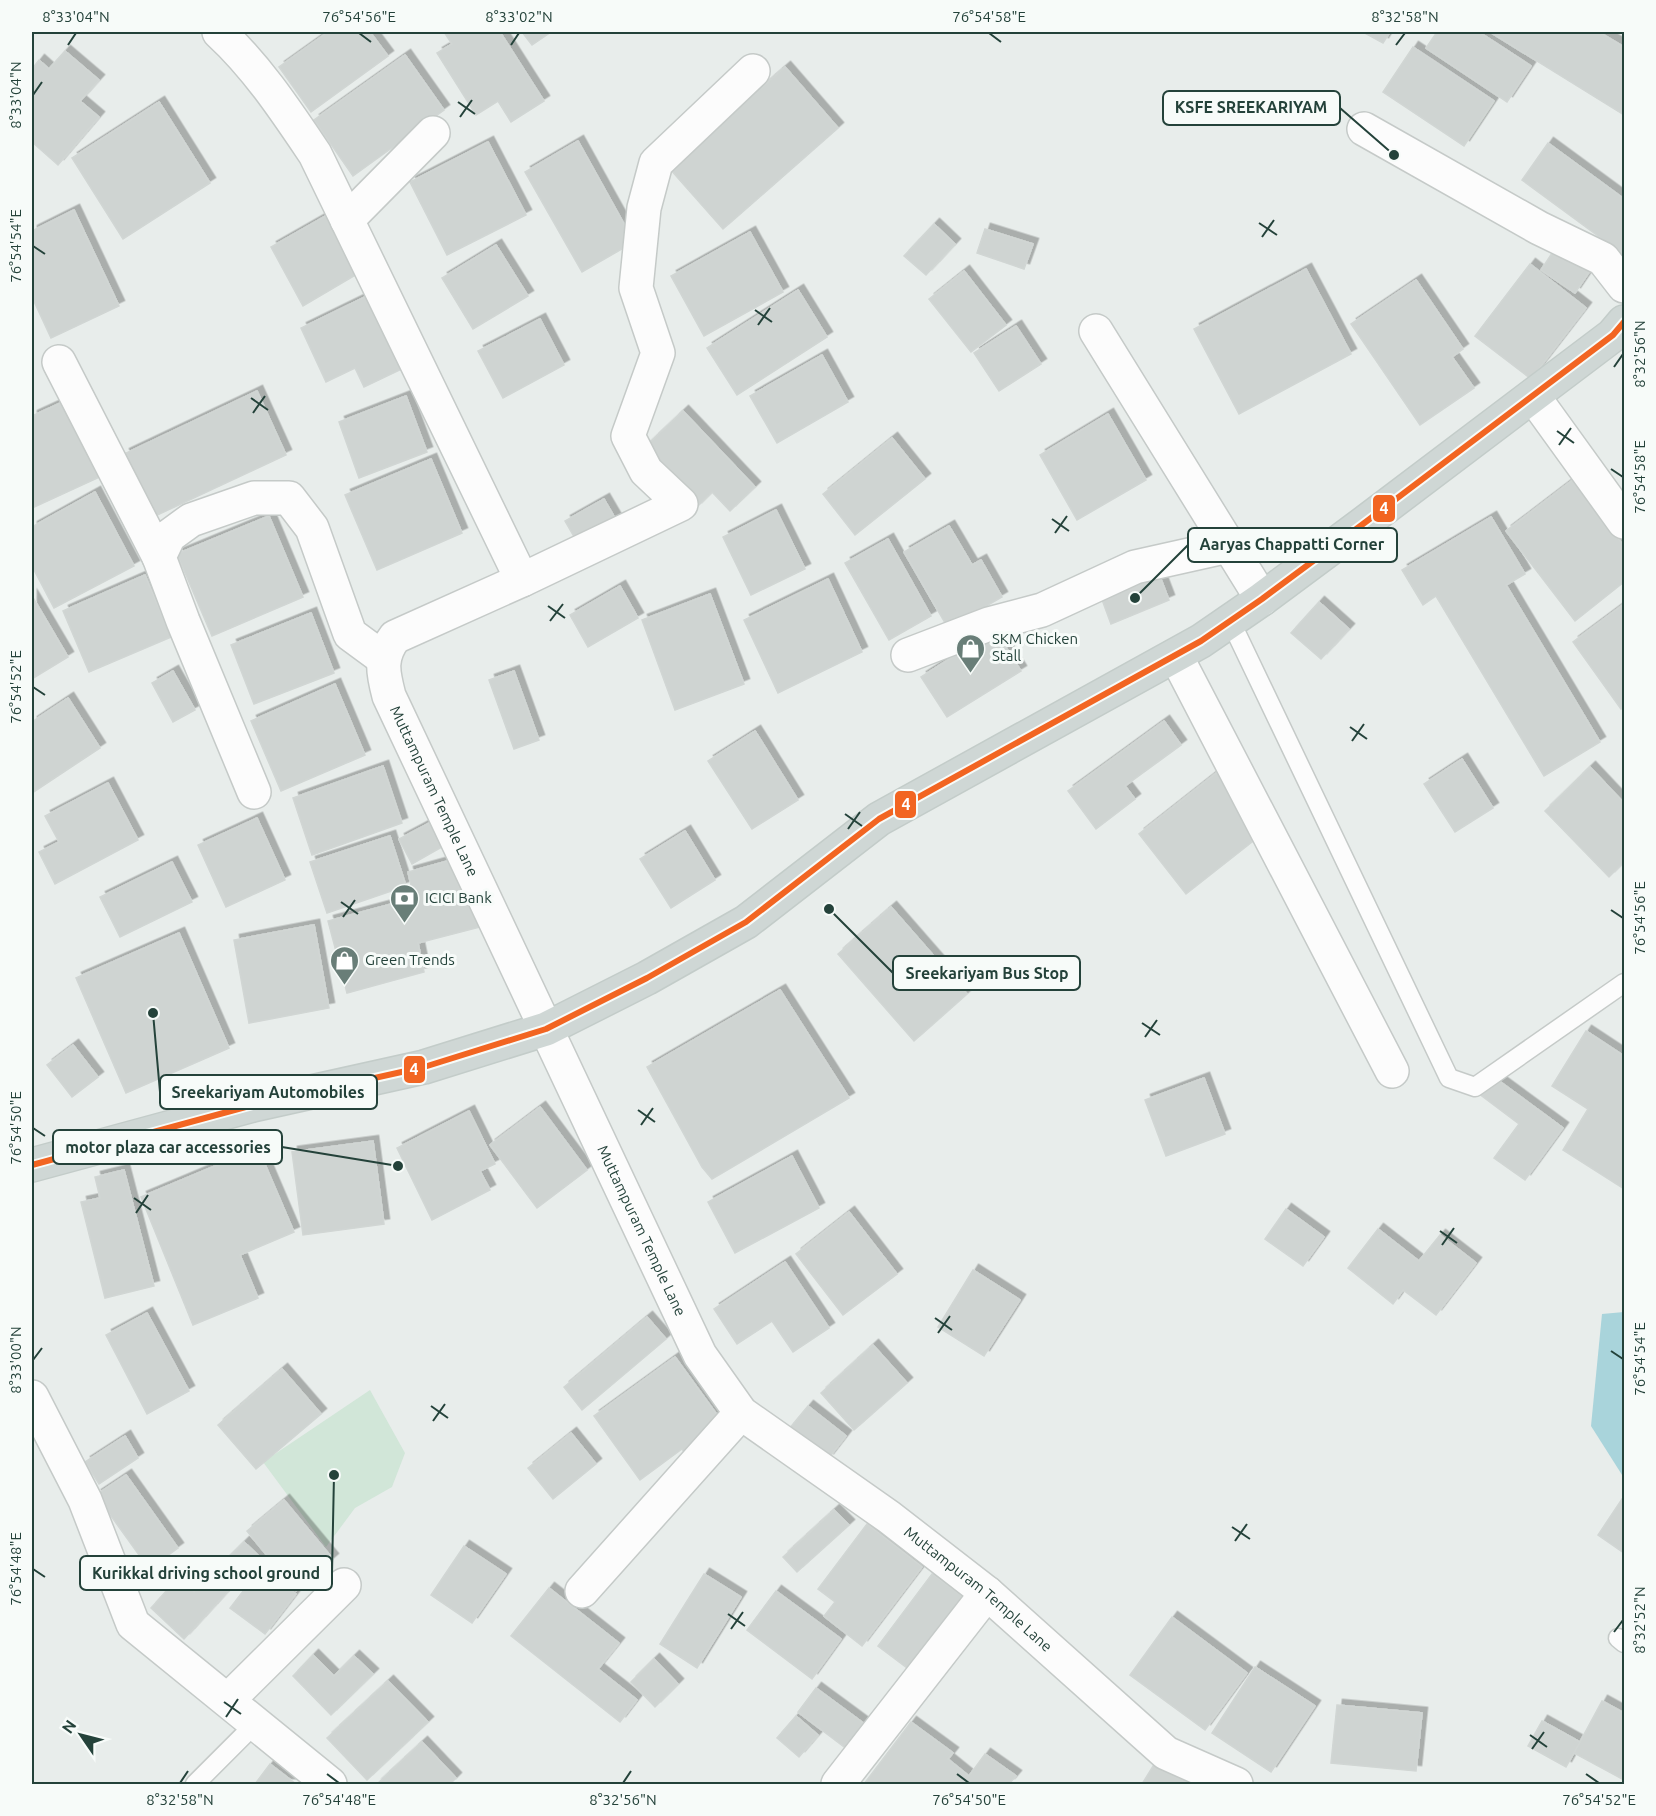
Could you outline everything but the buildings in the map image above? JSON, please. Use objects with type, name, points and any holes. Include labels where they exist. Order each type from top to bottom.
[{"type":"main road","points":[[32,1165],[253,1105],[424,1067],[546,1029],[647,978],[746,922],[879,819],[1176,656],[1230,621],[1533,396],[1613,334],[1624,322]]},
{"type":"street","points":[[219,32],[233,44],[278,98],[315,154],[522,580]]},
{"type":"street","points":[[159,556],[169,536],[191,520],[254,498],[289,498],[312,528],[350,634],[384,659],[388,645],[395,637],[522,580],[681,504],[646,471],[628,436],[658,353],[636,288],[644,208],[656,163],[753,71]]},
{"type":"street","points":[[1364,129],[1539,228],[1603,259],[1624,286]]},
{"type":"street","points":[[347,220],[433,134]]},
{"type":"street","points":[[1096,331],[1262,599]]},
{"type":"street","points":[[59,362],[159,556],[183,621],[254,792]]},
{"type":"street","points":[[1533,396],[1624,522]]},
{"type":"street","points":[[908,656],[989,624],[1042,610],[1135,567],[1229,546]]},
{"type":"street","points":[[1176,656],[1392,1071]]},
{"type":"street","name":"Muttampuram Temple Lane","points":[[384,659],[383,675],[389,696],[700,1355],[741,1413],[889,1517],[987,1593],[1166,1753],[1236,1785]]},
{"type":"street","points":[[32,1397],[85,1500],[133,1624],[330,1785]]},
{"type":"street","points":[[582,1590],[741,1413]]},
{"type":"street","points":[[228,1700],[344,1585]]},
{"type":"street","points":[[838,1785],[987,1593]]},
{"type":"lane","points":[[1230,621],[1449,1078],[1475,1087],[1624,983]]},
{"type":"lane","points":[[195,1785],[255,1724]]},
{"type":"green space","points":[[370,1390],[405,1453],[392,1487],[355,1508],[326,1547],[263,1462]]},
{"type":"water","points":[[1624,1312],[1624,1478],[1591,1426],[1602,1314]]},
{"type":"transit line","name":"4","points":[[32,1165],[253,1105],[424,1067],[546,1029],[647,978],[746,922],[879,819],[1201,641],[1363,524],[1613,335],[1624,322]]},
{"type":"place","name":"KSFE SREEKARIYAM","points":[[1394,155]]},
{"type":"place","name":"Aaryas Chappatti Corner","points":[[1135,598]]},
{"type":"place","name":"SKM Chicken Stall","points":[[971,674]]},
{"type":"place","name":"Sreekariyam Bus Stop","points":[[829,909]]},
{"type":"place","name":"ICICI Bank","points":[[404,924]]},
{"type":"place","name":"Green Trends","points":[[344,986]]},
{"type":"place","name":"Sreekariyam Automobiles","points":[[153,1013]]},
{"type":"place","name":"motor plaza car accessories","points":[[398,1166]]},
{"type":"place","name":"Kurikkal driving school ground","points":[[334,1475]]}]
